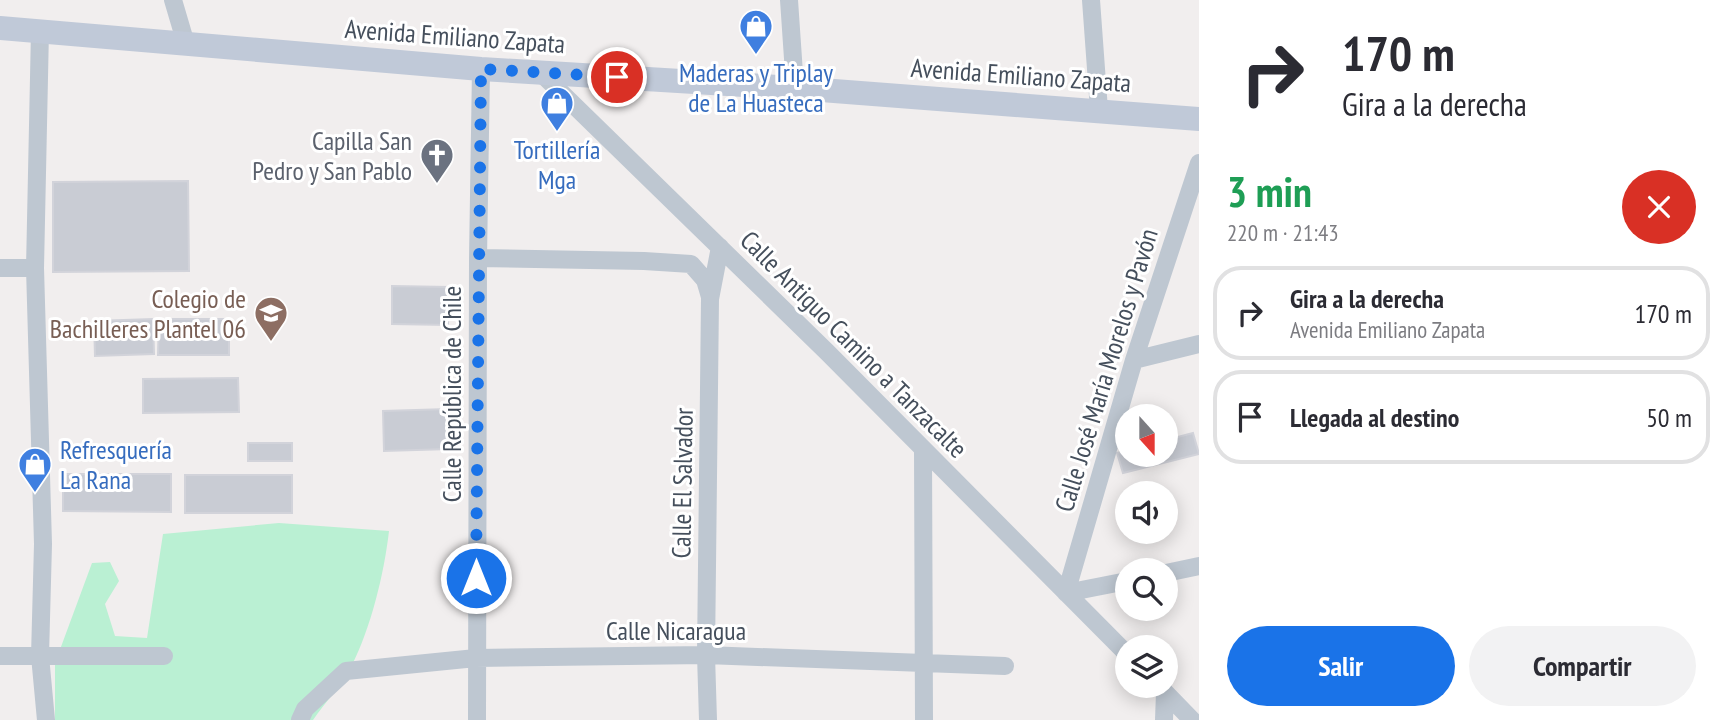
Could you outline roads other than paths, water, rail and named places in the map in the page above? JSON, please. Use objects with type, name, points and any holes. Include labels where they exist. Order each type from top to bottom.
[{"type":"street","points":[[173,0],[186,44]]},
{"type":"street","points":[[789,0],[794,88]]},
{"type":"street","points":[[1091,0],[1099,110]]},
{"type":"street","name":"Avenida Emiliano Zapata","points":[[0,28],[481,69],[794,88],[1199,119]]},
{"type":"street","points":[[40,30],[35,268],[43,544],[40,656],[46,720]]},
{"type":"street","name":"Calle República de Chile","points":[[477,720],[481,69]]},
{"type":"street","name":"Calle Antiguo Camino a Tanzacalte","points":[[541,72],[1115,642]]},
{"type":"street","name":"Calle José María Morelos y Pavón","points":[[1066,593],[1134,359],[1199,163]]},
{"type":"street","name":"Calle El Salvador","points":[[708,720],[706,655],[710,299],[720,247]]},
{"type":"street","points":[[478,258],[691,264],[705,280],[710,299]]},
{"type":"street","points":[[0,268],[35,268]]},
{"type":"street","points":[[1134,359],[1199,344]]},
{"type":"street","points":[[923,450],[924,720]]},
{"type":"street","points":[[1178,570],[1199,566]]},
{"type":"street","points":[[1066,593],[1115,583]]},
{"type":"street","name":"Calle Nicaragua","points":[[300,720],[305,709],[346,671],[476,658],[706,655],[1005,666]]},
{"type":"street","points":[[0,656],[164,656]]},
{"type":"street","points":[[1163,698],[1164,720]]},
{"type":"street","points":[[1171,698],[1192,720]]},
{"type":"place","name":"Maderas y Triplay de La Huasteca","points":[[756,56]]},
{"type":"place","name":"Tortillería Mga","points":[[557,133]]},
{"type":"place","name":"Capilla San Pedro y San Pablo","points":[[437,185]]},
{"type":"place","name":"Colegio de Bachilleres Plantel 06","points":[[271,343]]},
{"type":"place","name":"Refresquería La Rana","points":[[35,494]]}]
